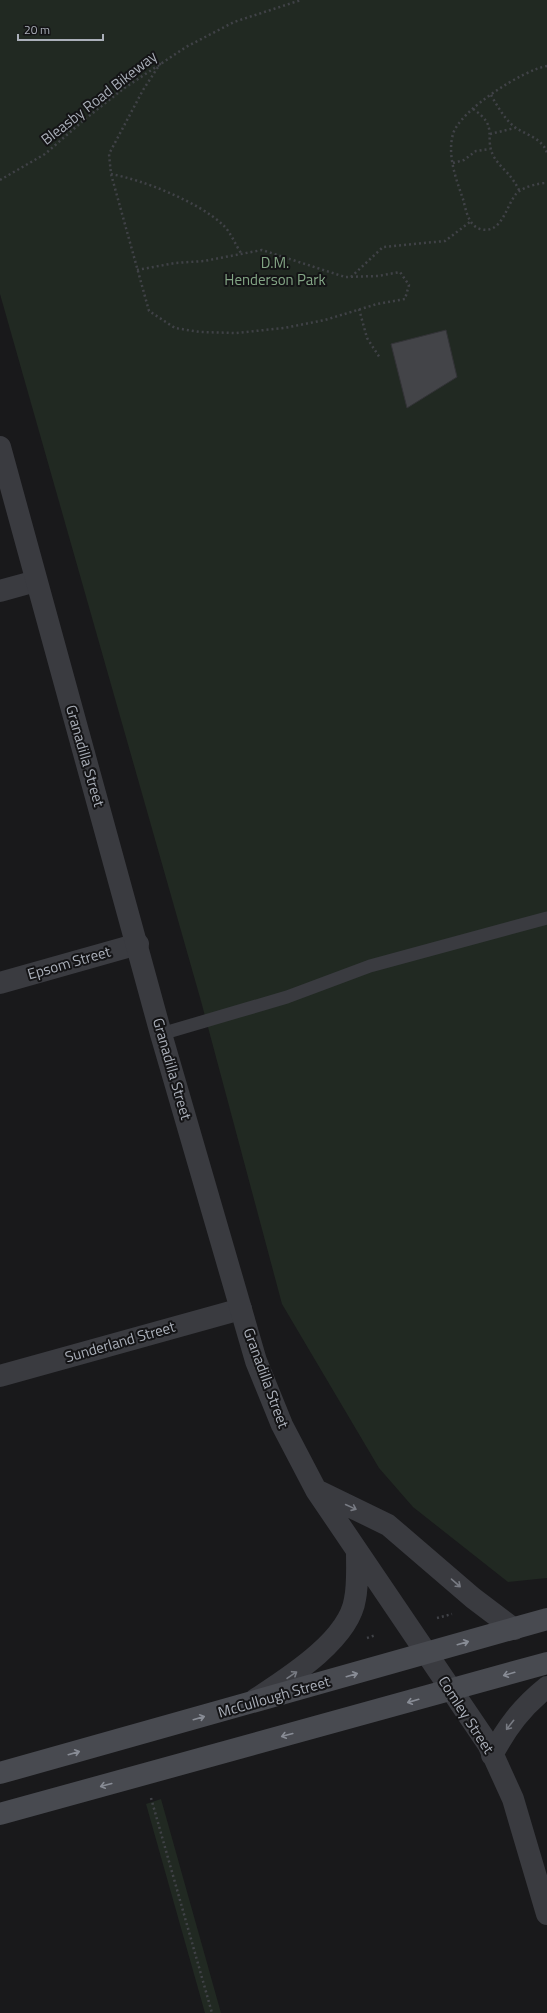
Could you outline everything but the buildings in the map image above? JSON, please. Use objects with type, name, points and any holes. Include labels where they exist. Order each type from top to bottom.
[{"type":"main road","name":"McCullough Street","points":[[0,1773],[547,1619]]},
{"type":"main road","points":[[0,1814],[547,1663]]},
{"type":"street","name":"Granadilla Street","points":[[0,447],[162,1034],[256,1360],[285,1432],[316,1490],[426,1654]]},
{"type":"street","points":[[0,591],[36,581]]},
{"type":"street","name":"Epsom Street","points":[[0,982],[138,944]]},
{"type":"street","name":"Sunderland Street","points":[[0,1376],[241,1309]]},
{"type":"street","points":[[316,1490],[388,1525],[473,1598],[514,1629]]},
{"type":"street","points":[[248,1704],[303,1668],[342,1629],[355,1600],[357,1553]]},
{"type":"street","name":"Comley Street","points":[[426,1654],[488,1744],[513,1799],[547,1914]]},
{"type":"street","points":[[492,1755],[508,1726],[535,1697],[547,1687]]},
{"type":"lane","points":[[162,1034],[287,997],[370,966],[547,918]]},
{"type":"path","name":"Bleasby Road Bikeway","points":[[0,180],[45,154],[90,115],[162,61],[234,22],[301,0]]},
{"type":"path","points":[[149,310],[111,174],[109,154],[143,90],[162,61]]},
{"type":"path","points":[[547,66],[530,72],[491,95],[472,109],[453,133],[451,154],[470,222],[480,229],[492,229],[500,223],[516,194],[547,183]]},
{"type":"path","points":[[491,95],[499,109],[516,128],[535,138],[546,148],[547,153]]},
{"type":"path","points":[[472,109],[483,116],[488,125],[490,134],[490,149],[495,159],[511,177],[520,192]]},
{"type":"path","points":[[490,134],[516,128]]},
{"type":"path","points":[[453,163],[464,160],[476,151],[490,149]]},
{"type":"path","points":[[111,174],[146,184],[198,207],[224,225],[241,254]]},
{"type":"path","points":[[350,277],[383,248],[445,241],[470,222]]},
{"type":"path","points":[[137,270],[175,263],[204,261],[262,250],[328,272],[350,277],[378,276],[400,272],[409,285],[405,299],[359,309],[324,320],[284,328],[236,333],[200,332],[176,328],[149,310],[145,309]]},
{"type":"path","points":[[359,309],[367,338],[380,358]]},
{"type":"path","points":[[150,1795],[212,2013]]},
{"type":"green space","name":"D.M. Henderson Park","points":[[0,0],[547,0],[547,1578],[508,1582],[413,1507],[379,1468],[282,1304],[201,1001],[0,294]]},
{"type":"green space","points":[[161,1799],[221,2013],[205,2013],[146,1804]]}]
